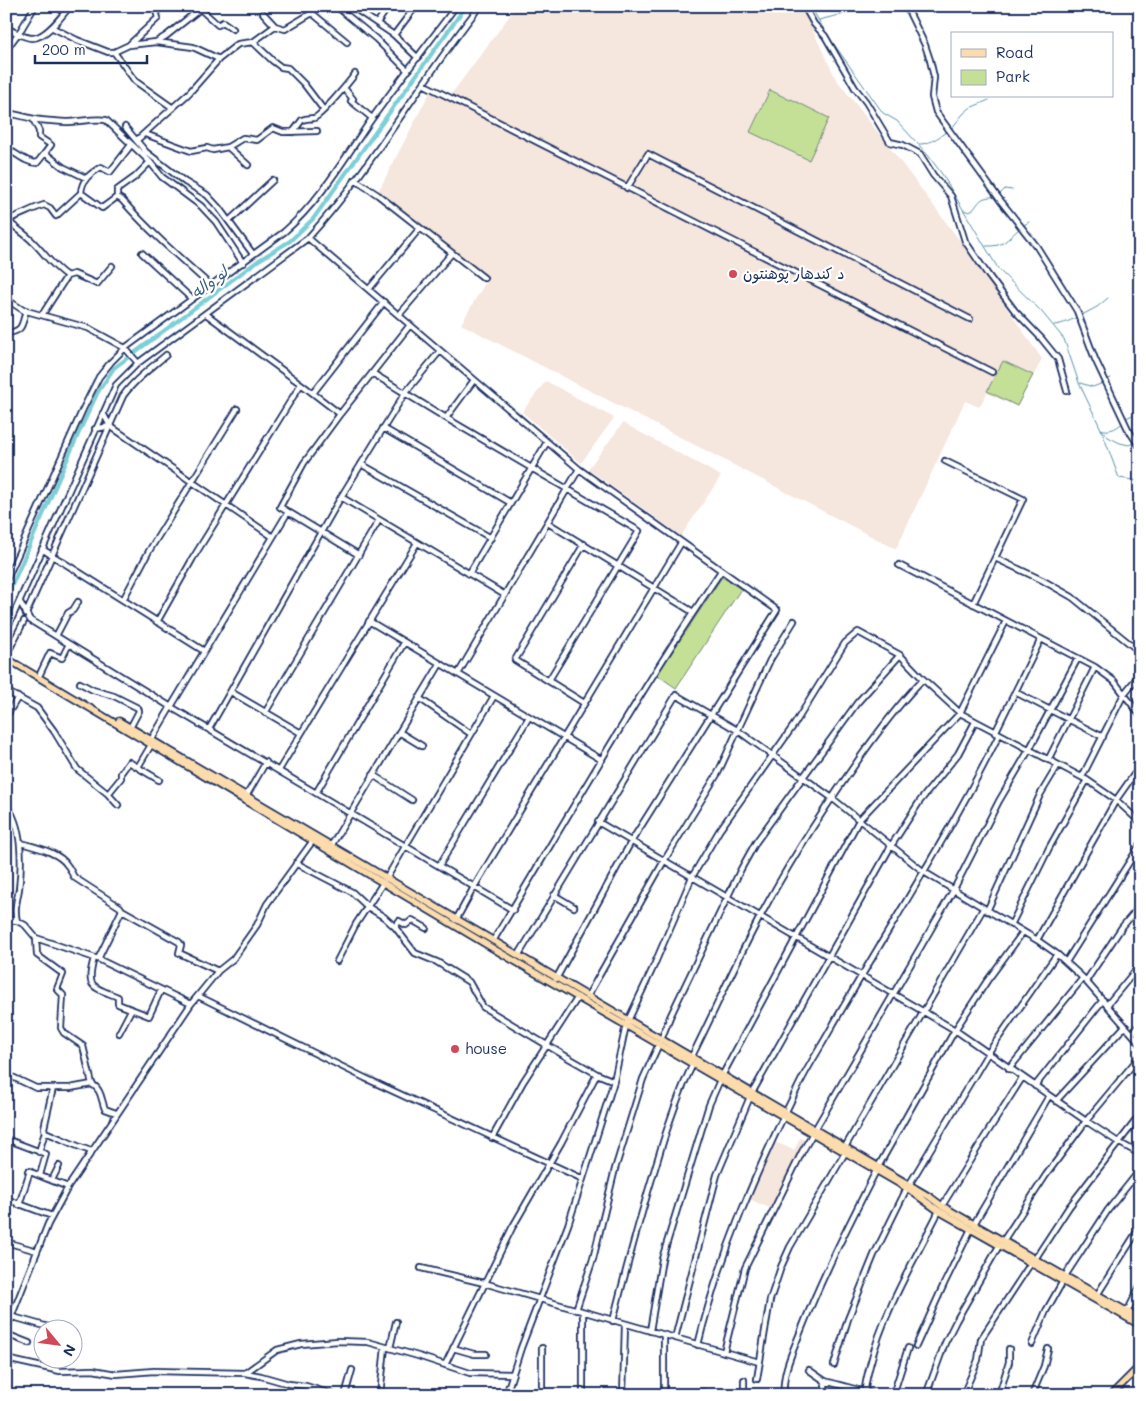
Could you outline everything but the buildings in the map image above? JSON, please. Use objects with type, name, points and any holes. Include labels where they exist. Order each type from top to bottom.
[{"type":"main road","points":[[6,654],[130,728],[151,743]]},
{"type":"main road","points":[[6,658],[244,798],[331,846],[384,881],[578,997],[627,1023],[813,1131],[908,1187],[941,1209],[1103,1301],[1140,1325]]},
{"type":"main road","points":[[244,798],[312,842],[456,920],[494,942],[500,949],[518,956],[627,1023]]},
{"type":"main road","points":[[1064,1279],[1140,1319]]},
{"type":"main road","points":[[1110,1394],[1140,1366]]},
{"type":"street","points":[[18,33],[35,6]]},
{"type":"street","points":[[6,29],[32,39],[53,28],[70,6]]},
{"type":"street","points":[[53,28],[77,40],[108,52],[114,52],[129,45],[158,18],[157,6]]},
{"type":"street","points":[[263,13],[275,26],[285,29],[312,13],[317,6]]},
{"type":"street","points":[[336,6],[376,39],[408,71]]},
{"type":"street","points":[[351,6],[394,36],[418,58]]},
{"type":"street","points":[[360,12],[365,6]]},
{"type":"street","points":[[377,23],[389,6]]},
{"type":"street","points":[[394,36],[416,6]]},
{"type":"street","points":[[6,581],[99,377],[111,362],[127,349],[300,219],[313,204],[372,118],[456,6]]},
{"type":"street","points":[[6,631],[116,385],[136,361],[206,314],[308,238],[355,180],[480,6]]},
{"type":"street","points":[[804,6],[814,24],[825,36],[854,88],[866,102],[890,142],[903,144],[920,154],[951,196],[965,241],[1015,311],[1042,338],[1058,359],[1068,391]]},
{"type":"street","points":[[906,6],[925,45],[930,60],[934,77],[932,97],[936,112],[1037,247],[1077,311],[1103,376],[1128,429],[1140,448]]},
{"type":"street","points":[[156,42],[166,36],[198,7],[218,25],[223,22],[233,29]]},
{"type":"street","points":[[312,13],[347,42]]},
{"type":"street","points":[[137,140],[189,93],[219,59],[238,44],[254,42],[275,26]]},
{"type":"street","points":[[6,29],[20,31],[6,50]]},
{"type":"street","points":[[129,45],[156,42],[193,47],[219,59]]},
{"type":"street","points":[[254,42],[273,61],[281,67],[288,68],[304,84],[323,109]]},
{"type":"street","points":[[114,52],[135,81],[172,108]]},
{"type":"street","points":[[293,132],[302,120],[314,118],[331,104],[355,74]]},
{"type":"street","points":[[423,84],[992,372]]},
{"type":"street","points":[[344,88],[353,98],[351,102],[372,118]]},
{"type":"street","points":[[6,113],[18,114],[33,119],[70,122],[106,120],[150,162],[162,177],[201,206],[216,222],[242,263]]},
{"type":"street","points":[[6,148],[23,157],[28,162],[37,163],[50,145],[39,137],[39,130],[33,119]]},
{"type":"street","points":[[125,128],[146,152],[185,182],[207,195],[253,254]]},
{"type":"street","points":[[145,134],[191,151],[228,147],[244,138],[257,140],[272,128],[283,132],[317,131]]},
{"type":"street","points":[[67,276],[54,267],[33,242],[7,220],[44,205],[50,208],[56,216],[81,193],[82,185],[89,174],[101,167],[111,172],[131,145]]},
{"type":"street","points":[[228,147],[248,165]]},
{"type":"street","points":[[45,153],[63,167],[86,178]]},
{"type":"street","points":[[627,188],[648,154],[970,319]]},
{"type":"street","points":[[117,197],[117,190],[135,177],[150,162]]},
{"type":"street","points":[[229,221],[273,180]]},
{"type":"street","points":[[355,180],[378,195],[484,278]]},
{"type":"street","points":[[81,193],[102,208],[117,197]]},
{"type":"street","points":[[117,197],[210,286]]},
{"type":"street","points":[[369,290],[420,228]]},
{"type":"street","points":[[308,238],[579,469],[777,610],[631,842],[556,979]]},
{"type":"street","points":[[142,253],[192,300]]},
{"type":"street","points":[[399,316],[452,253]]},
{"type":"street","points":[[42,315],[67,276],[74,274],[97,284],[112,266]]},
{"type":"street","points":[[6,299],[14,306],[88,328],[127,349],[136,361]]},
{"type":"street","points":[[313,393],[384,302]]},
{"type":"street","points":[[6,333],[18,331],[24,322],[26,310]]},
{"type":"street","points":[[206,314],[340,414]]},
{"type":"street","points":[[358,554],[280,507],[304,462],[410,326]]},
{"type":"street","points":[[209,729],[341,497],[383,428],[405,393],[440,351]]},
{"type":"street","points":[[26,614],[123,396],[128,388],[166,356]]},
{"type":"street","points":[[372,373],[639,531],[548,680]]},
{"type":"street","points":[[446,418],[474,380]]},
{"type":"street","points":[[157,622],[193,558],[301,384]]},
{"type":"street","points":[[123,600],[149,551],[237,409]]},
{"type":"street","points":[[103,413],[110,426],[273,537]]},
{"type":"street","points":[[95,429],[110,426]]},
{"type":"street","points":[[383,428],[511,502]]},
{"type":"street","points":[[469,574],[547,442]]},
{"type":"street","points":[[945,461],[1023,498],[973,604]]},
{"type":"street","points":[[361,464],[490,538]]},
{"type":"street","points":[[458,674],[579,469]]},
{"type":"street","points":[[341,497],[505,595]]},
{"type":"street","points":[[138,767],[171,707],[288,512]]},
{"type":"street","points":[[266,713],[379,520]]},
{"type":"street","points":[[548,523],[693,612]]},
{"type":"street","points":[[279,770],[417,543]]},
{"type":"street","points":[[456,920],[681,543]]},
{"type":"street","points":[[584,544],[515,660],[584,703]]},
{"type":"street","points":[[42,549],[204,651]]},
{"type":"street","points":[[995,558],[1042,580],[1072,597],[1140,652]]},
{"type":"street","points":[[899,565],[1095,667],[1114,681],[1140,715]]},
{"type":"street","points":[[494,942],[602,760],[693,612],[721,571]]},
{"type":"street","points":[[20,602],[30,620],[171,707],[512,910]]},
{"type":"street","points":[[56,636],[68,613],[73,610],[78,602]]},
{"type":"street","points":[[10,648],[24,620]]},
{"type":"street","points":[[10,623],[30,620]]},
{"type":"street","points":[[587,997],[664,861],[718,772],[770,660],[794,620]]},
{"type":"street","points":[[369,621],[602,760]]},
{"type":"street","points":[[650,1331],[662,1259],[709,1105],[721,1078],[859,820],[960,713],[1006,621]]},
{"type":"street","points":[[506,1395],[583,1179],[614,1081],[627,1023],[692,877],[720,830],[794,725],[845,643],[858,632],[900,655],[960,713],[1084,778],[1116,800],[1140,822]]},
{"type":"street","points":[[698,1345],[708,1303],[743,1204],[799,1084],[861,975],[970,792],[1015,692],[1042,639]]},
{"type":"street","points":[[316,793],[404,643]]},
{"type":"street","points":[[40,674],[50,653],[62,658],[69,644]]},
{"type":"street","points":[[576,1310],[592,1259],[615,1169],[643,1079],[670,1017],[741,869],[756,842],[857,702],[900,655]]},
{"type":"street","points":[[724,1352],[745,1268],[813,1131],[953,891],[999,801],[1029,750],[1078,658]]},
{"type":"street","points":[[331,846],[440,664]]},
{"type":"street","points":[[1048,760],[1095,667]]},
{"type":"street","points":[[1011,925],[1124,694],[1140,674]]},
{"type":"street","points":[[614,1321],[630,1252],[661,1148],[684,1082],[692,1061],[760,917],[832,798],[887,719],[923,679]]},
{"type":"street","points":[[80,683],[93,690],[114,696],[138,708],[139,710],[130,728]]},
{"type":"street","points":[[6,691],[37,708],[54,731],[77,769],[108,794],[118,805]]},
{"type":"street","points":[[231,692],[301,734]]},
{"type":"street","points":[[1015,692],[1103,737]]},
{"type":"street","points":[[337,960],[356,924],[384,881],[494,696]]},
{"type":"street","points":[[518,956],[676,696],[737,730],[772,757],[832,798],[924,872],[1057,954],[1084,979],[1140,1042]]},
{"type":"street","points":[[6,717],[18,697]]},
{"type":"street","points":[[419,698],[471,734]]},
{"type":"street","points":[[439,866],[530,717]]},
{"type":"street","points":[[675,1338],[717,1175],[751,1095],[891,846],[920,801],[958,754],[976,722]]},
{"type":"street","points":[[399,732],[422,746]]},
{"type":"street","points":[[108,794],[121,778],[121,773],[129,762],[159,780]]},
{"type":"street","points":[[244,798],[266,762]]},
{"type":"street","points":[[757,1379],[770,1300],[790,1247],[923,1013],[985,910],[1040,795],[1058,765]]},
{"type":"street","points":[[1037,940],[1116,800],[1140,766]]},
{"type":"street","points":[[373,775],[412,800]]},
{"type":"street","points":[[6,805],[12,812],[20,843],[19,889],[14,910],[17,920]]},
{"type":"street","points":[[598,822],[955,1030],[1056,1101],[1118,1142],[1140,1154]]},
{"type":"street","points":[[29,1343],[6,1332],[9,1316],[52,1216],[68,1186],[191,1004],[218,971],[233,959],[257,925],[267,904],[312,842]]},
{"type":"street","points":[[20,843],[49,852],[68,865],[71,875],[75,878],[122,910],[179,942],[181,944],[179,953],[218,971]]},
{"type":"street","points":[[1066,962],[1140,845]]},
{"type":"street","points":[[296,863],[352,892],[395,927],[415,953],[438,962],[469,982],[483,1007],[597,1074],[614,1081]]},
{"type":"street","points":[[554,895],[574,906]]},
{"type":"street","points":[[1009,1069],[1084,979],[1140,906]]},
{"type":"street","points":[[122,910],[96,958],[89,976],[91,982],[97,988],[118,997],[118,1004],[150,1015],[161,990]]},
{"type":"street","points":[[6,920],[17,920],[26,924],[36,938],[37,955],[63,974],[57,989],[63,995],[61,1028],[64,1033],[83,1046],[92,1084],[96,1086],[101,1094],[105,1109],[116,1113]]},
{"type":"street","points":[[395,927],[398,922],[406,925],[412,920],[426,928]]},
{"type":"street","points":[[784,1395],[783,1384],[788,1364],[812,1302],[877,1169],[955,1030],[987,980],[1023,932]]},
{"type":"street","points":[[36,938],[96,958],[191,1004]]},
{"type":"street","points":[[834,1365],[852,1310],[874,1255],[908,1187],[988,1053],[1057,954]]},
{"type":"street","points":[[1035,1086],[1105,1002],[1140,966]]},
{"type":"street","points":[[198,996],[314,1054],[583,1179]]},
{"type":"street","points":[[492,1138],[523,1082],[578,997]]},
{"type":"street","points":[[119,1033],[131,1010]]},
{"type":"street","points":[[1132,1034],[1140,1024]]},
{"type":"street","points":[[1056,1101],[1125,1026]]},
{"type":"street","points":[[926,1395],[942,1351],[956,1321],[1001,1243],[1046,1175],[1086,1121],[1140,1056]]},
{"type":"street","points":[[6,1074],[36,1088],[70,1088],[92,1084]]},
{"type":"street","points":[[445,1365],[516,1220],[597,1074]]},
{"type":"street","points":[[864,1393],[879,1333],[892,1302],[941,1209],[1022,1078]]},
{"type":"street","points":[[39,1152],[46,1132],[44,1128],[53,1088]]},
{"type":"street","points":[[916,1346],[944,1284],[973,1227],[1049,1096]]},
{"type":"street","points":[[963,1395],[978,1360],[981,1339],[1069,1207],[1140,1115]]},
{"type":"street","points":[[46,1132],[64,1139],[69,1144],[92,1151]]},
{"type":"street","points":[[6,1139],[47,1156],[40,1175]]},
{"type":"street","points":[[52,1180],[58,1166]]},
{"type":"street","points":[[1032,1344],[1046,1311],[1064,1279],[1108,1210],[1140,1170]]},
{"type":"street","points":[[19,1204],[29,1171],[68,1186]]},
{"type":"street","points":[[6,1208],[8,1200],[52,1216]]},
{"type":"street","points":[[1097,1295],[1140,1227]]},
{"type":"street","points":[[6,1242],[37,1251]]},
{"type":"street","points":[[421,1268],[484,1283],[759,1362]]},
{"type":"street","points":[[1127,1312],[1140,1286]]},
{"type":"street","points":[[583,1313],[583,1395]]},
{"type":"street","points":[[9,1316],[32,1322]]},
{"type":"street","points":[[380,1395],[387,1348],[396,1322]]},
{"type":"street","points":[[624,1395],[625,1325]]},
{"type":"street","points":[[664,1336],[664,1395]]},
{"type":"street","points":[[244,1373],[277,1350],[302,1344],[338,1341],[368,1342],[470,1373],[512,1374]]},
{"type":"street","points":[[453,1348],[474,1354],[486,1354]]},
{"type":"street","points":[[542,1348],[542,1395]]},
{"type":"street","points":[[893,1395],[908,1348]]},
{"type":"street","points":[[999,1395],[1010,1362],[1009,1349]]},
{"type":"street","points":[[1032,1395],[1044,1366],[1048,1349]]},
{"type":"street","points":[[6,1359],[60,1371],[93,1370],[116,1374],[154,1371],[244,1373],[289,1384],[306,1386],[334,1395]]},
{"type":"street","points":[[345,1395],[352,1370]]},
{"type":"street","points":[[809,1370],[825,1381],[877,1395]]},
{"type":"street","points":[[744,1380],[744,1395]]},
{"type":"street","points":[[825,1381],[825,1395]]},
{"type":"shaded area","name":"د کندهار پوهنتون","points":[[517,6],[801,6],[836,79],[969,253],[1042,359],[1017,407],[987,393],[979,407],[965,401],[896,549],[461,324],[488,278],[378,192],[430,92],[447,100]]},
{"type":"shaded area","points":[[546,381],[614,418],[581,463],[522,412]]},
{"type":"shaded area","points":[[623,423],[721,476],[681,536],[588,469]]},
{"type":"shaded area","points":[[800,1138],[805,1140],[772,1209],[749,1199],[775,1142],[794,1150]]},
{"type":"green space","points":[[770,90],[829,118],[809,160],[750,132]]},
{"type":"green space","points":[[1003,361],[1033,375],[1017,406],[987,391]]},
{"type":"green space","points":[[722,577],[741,589],[676,688],[657,675]]},
{"type":"waterway","name":"لو واله","points":[[6,599],[81,428],[98,392],[114,368],[259,260],[290,241],[313,219],[466,6]]},
{"type":"waterway","points":[[819,20],[863,9],[866,6]]},
{"type":"waterway","points":[[812,9],[826,33],[883,113],[897,121],[927,154],[942,174],[999,270],[1041,311],[1064,339],[1079,383],[1101,429],[1108,437],[1120,443],[1129,445],[1133,443]]},
{"type":"waterway","points":[[952,128],[970,108],[989,100]]},
{"type":"waterway","points":[[918,144],[929,142],[946,132]]},
{"type":"waterway","points":[[1000,194],[1005,189],[1012,190]]},
{"type":"waterway","points":[[964,210],[969,212],[982,199],[994,197]]},
{"type":"waterway","points":[[1024,225],[1029,222]]},
{"type":"waterway","points":[[986,246],[1001,244],[1019,229]]},
{"type":"waterway","points":[[1082,315],[1097,307],[1108,298]]},
{"type":"waterway","points":[[1054,325],[1076,318]]},
{"type":"waterway","points":[[1080,383],[1093,387],[1103,383]]},
{"type":"waterway","points":[[1126,418],[1133,415]]},
{"type":"waterway","points":[[1121,424],[1112,430],[1101,429],[1119,478],[1140,481]]},
{"type":"place","name":"د کندهار پوهنتون","points":[[733,274]]},
{"type":"place","name":"house","points":[[455,1049]]}]
